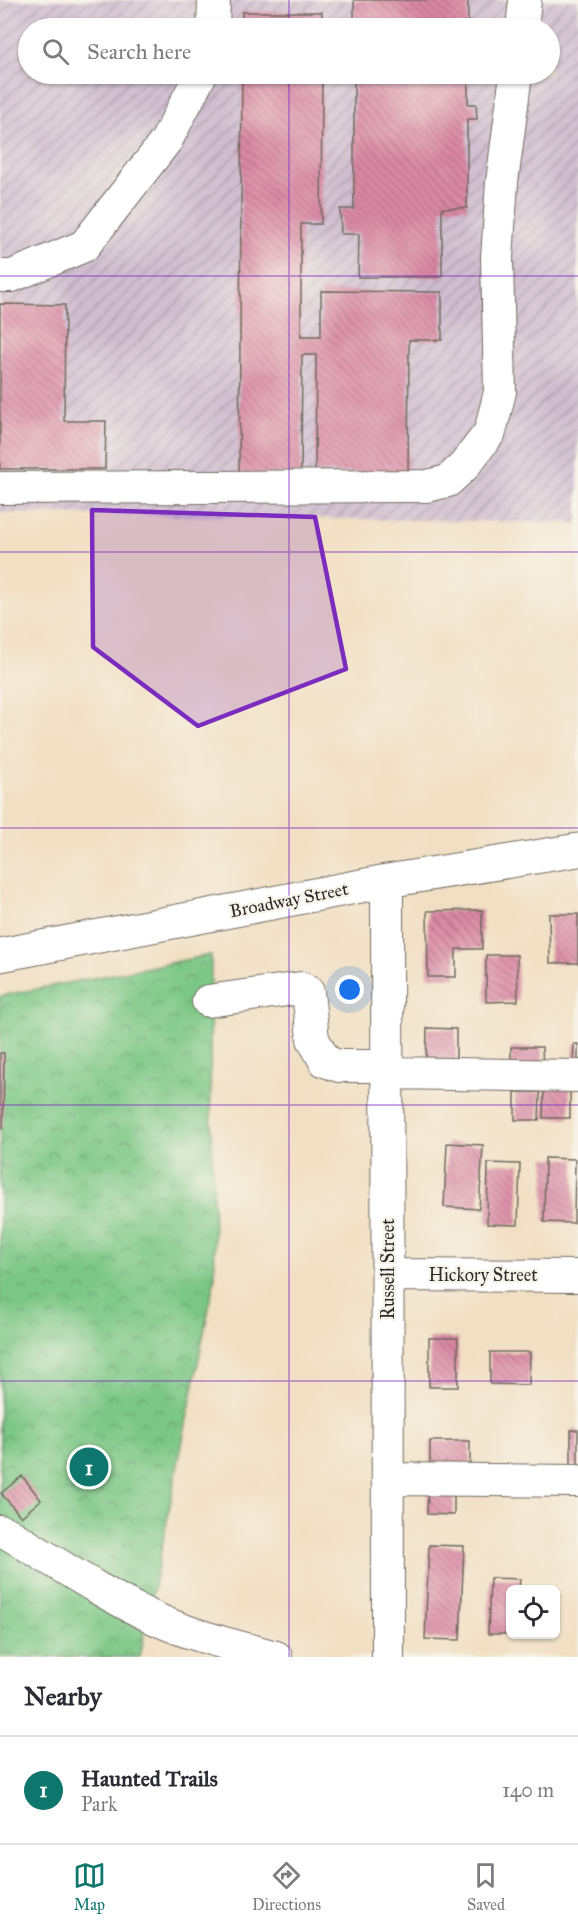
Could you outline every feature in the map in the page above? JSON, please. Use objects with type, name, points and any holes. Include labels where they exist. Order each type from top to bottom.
[{"type":"main road","name":"Broadway Street","points":[[0,955],[387,882],[578,850]]},
{"type":"street","points":[[213,18],[214,0]]},
{"type":"street","points":[[523,18],[525,0]]},
{"type":"street","points":[[0,276],[12,276],[84,246],[166,141],[196,84]]},
{"type":"street","points":[[0,488],[427,486],[448,481],[464,466],[490,432],[500,392],[497,258],[502,182],[515,84]]},
{"type":"street","name":"Russell Street","points":[[387,882],[388,1657]]},
{"type":"street","points":[[208,1001],[301,988],[308,992],[313,1039],[325,1061],[339,1066],[387,1070],[578,1076]]},
{"type":"street","name":"Hickory Street","points":[[388,1275],[578,1276]]},
{"type":"street","points":[[388,1479],[578,1481]]},
{"type":"street","points":[[0,1531],[155,1619],[214,1640],[276,1657]]},
{"type":"highlighted area","points":[[92,510],[315,517],[346,669],[198,726],[93,647]]},
{"type":"shaded area","points":[[0,0],[578,0],[578,523],[0,513]]},
{"type":"green space","points":[[211,955],[210,1064],[215,1277],[140,1657],[0,1657],[0,996]]},
{"type":"building","points":[[354,0],[468,0],[468,18],[354,18]]},
{"type":"building","points":[[242,12],[322,12],[322,18],[242,18]]},
{"type":"building","points":[[242,84],[322,84],[321,224],[301,224],[301,336],[321,336],[321,291],[442,292],[442,340],[409,340],[408,473],[315,472],[316,355],[302,355],[301,474],[239,474]]},
{"type":"building","points":[[354,84],[468,84],[468,104],[476,104],[477,119],[467,119],[467,208],[442,208],[442,277],[358,277],[359,234],[341,234],[340,209],[354,209]]},
{"type":"building","points":[[0,304],[65,305],[64,421],[106,421],[105,469],[0,469]]},
{"type":"building","points":[[482,910],[482,949],[456,949],[456,977],[428,977],[427,911]]},
{"type":"building","points":[[549,914],[578,914],[578,963],[550,963]]},
{"type":"building","points":[[486,955],[517,955],[518,1001],[486,1002]]},
{"type":"building","points":[[427,1028],[456,1029],[456,1067],[426,1067]]},
{"type":"building","points":[[574,1044],[578,1044],[578,1070],[573,1070]]},
{"type":"building","points":[[511,1047],[542,1047],[543,1069],[511,1069]]},
{"type":"building","points":[[0,1053],[4,1053],[3,1128],[0,1128]]},
{"type":"building","points":[[544,1087],[570,1087],[570,1118],[543,1118]]},
{"type":"building","points":[[515,1092],[540,1092],[539,1120],[515,1120]]},
{"type":"building","points":[[447,1143],[483,1145],[479,1209],[444,1207]]},
{"type":"building","points":[[545,1158],[575,1159],[574,1223],[544,1222]]},
{"type":"building","points":[[488,1163],[520,1164],[518,1225],[487,1224]]},
{"type":"building","points":[[429,1338],[458,1338],[458,1387],[429,1387]]},
{"type":"building","points":[[490,1352],[530,1352],[529,1385],[490,1384]]},
{"type":"building","points":[[571,1430],[578,1430],[578,1466],[571,1466]]},
{"type":"building","points":[[430,1441],[470,1441],[470,1471],[430,1471]]},
{"type":"building","points":[[22,1476],[41,1500],[21,1517],[1,1493]]},
{"type":"building","points":[[428,1489],[454,1490],[454,1515],[427,1514]]},
{"type":"building","points":[[429,1545],[464,1546],[460,1640],[425,1639]]},
{"type":"building","points":[[490,1578],[520,1579],[519,1585],[506,1585],[506,1634],[488,1634]]},
{"type":"place","name":"Haunted Trails","points":[[89,1467]]}]
